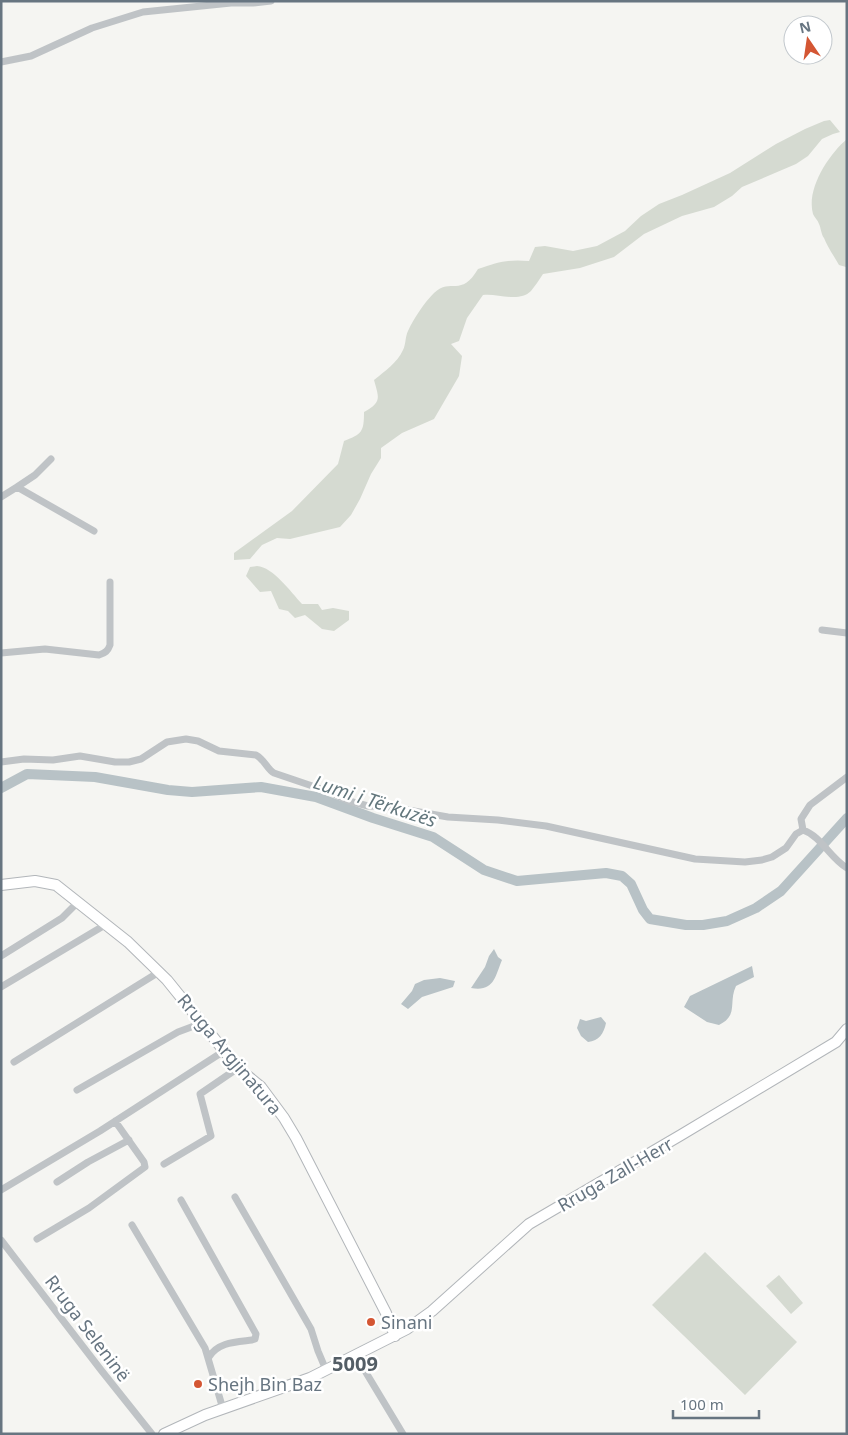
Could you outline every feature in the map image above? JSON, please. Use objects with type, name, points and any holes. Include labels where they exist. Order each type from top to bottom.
[{"type":"main road","name":"Rruga Argjinatura","points":[[2,884],[35,881],[50,883],[61,889],[104,925],[128,942],[159,972],[238,1068],[267,1094],[296,1138],[386,1313],[395,1336]]},
{"type":"main road","name":"Rruga Zall-Herr","points":[[164,1434],[189,1421],[296,1383],[395,1336],[426,1316],[529,1224],[836,1042],[847,1029]]},
{"type":"street","points":[[1,62],[31,56],[92,28],[143,12],[231,2],[253,3],[271,1]]},
{"type":"street","points":[[1,497],[35,475],[51,459]]},
{"type":"street","points":[[18,487],[94,532]]},
{"type":"street","points":[[1,653],[45,649],[98,655],[104,654],[109,650],[110,645],[110,582]]},
{"type":"street","points":[[822,630],[847,633]]},
{"type":"street","points":[[1,762],[24,759],[53,760],[80,756],[115,762],[129,762],[142,758],[167,742],[179,739],[192,739],[219,751],[256,756],[266,762],[271,771],[280,776],[330,792],[359,804],[391,807],[448,817],[546,826],[695,859],[745,862],[762,860],[786,848],[796,834],[803,830]]},
{"type":"street","points":[[847,776],[810,805],[801,819],[803,830],[847,868]]},
{"type":"street","points":[[1,956],[62,918],[77,903]]},
{"type":"street","points":[[1,987],[104,925]]},
{"type":"street","points":[[14,1062],[159,972]]},
{"type":"street","points":[[77,1090],[186,1028],[202,1023]]},
{"type":"street","points":[[1,1190],[115,1121],[224,1051]]},
{"type":"street","points":[[164,1164],[211,1136],[200,1094],[238,1068]]},
{"type":"street","points":[[37,1239],[78,1215],[146,1167],[115,1121]]},
{"type":"street","points":[[57,1182],[88,1162],[129,1140]]},
{"type":"street","points":[[235,1197],[311,1329],[326,1370]]},
{"type":"street","points":[[181,1200],[256,1334],[255,1339],[252,1340],[222,1345],[216,1348],[209,1357]]},
{"type":"street","points":[[132,1225],[176,1297],[209,1357],[213,1379],[223,1408]]},
{"type":"street","name":"Rruga Seleninë","points":[[2,1244],[152,1434]]},
{"type":"street","points":[[356,1356],[403,1434]]},
{"type":"shaded area","points":[[830,120],[840,132],[822,139],[808,156],[796,164],[742,187],[732,196],[714,207],[682,216],[644,234],[614,257],[580,268],[543,274],[526,295],[514,297],[483,295],[467,318],[459,341],[451,344],[462,356],[459,376],[434,419],[402,433],[381,448],[381,458],[371,474],[360,499],[351,515],[340,527],[290,539],[277,538],[262,545],[250,559],[234,560],[234,553],[292,511],[338,464],[344,441],[361,431],[364,412],[374,405],[378,399],[374,380],[400,355],[410,326],[434,293],[446,287],[466,283],[478,269],[509,261],[529,261],[535,247],[545,246],[573,251],[597,246],[625,231],[641,216],[659,204],[730,173],[776,144],[805,129]]},
{"type":"shaded area","points":[[847,139],[846,267],[839,265],[827,245],[813,214],[812,204],[816,183],[826,163]]},
{"type":"shaded area","points":[[250,567],[263,567],[275,575],[302,604],[318,604],[322,610],[333,608],[349,611],[349,620],[334,631],[322,629],[305,615],[295,618],[288,611],[279,609],[271,591],[260,592],[246,576]]},
{"type":"shaded area","points":[[494,949],[502,960],[495,977],[485,988],[471,988],[485,967]]},
{"type":"shaded area","points":[[752,966],[754,977],[736,986],[731,1013],[719,1025],[707,1022],[684,1007],[690,996]]},
{"type":"shaded area","points":[[440,978],[455,981],[453,987],[422,997],[408,1009],[401,1004],[412,991],[415,984],[424,980]]},
{"type":"shaded area","points":[[601,1017],[606,1023],[604,1030],[598,1038],[588,1042],[581,1036],[577,1028],[580,1019],[586,1021]]},
{"type":"shaded area","points":[[705,1252],[797,1342],[745,1395],[652,1305]]},
{"type":"shaded area","points":[[779,1275],[803,1303],[791,1314],[766,1286]]},
{"type":"waterway","name":"Lumi i Tërkuzës","points":[[1,788],[27,774],[95,777],[168,790],[192,792],[261,787],[316,797],[433,837],[484,870],[517,881],[606,873],[622,876],[631,884],[643,910],[650,919],[686,925],[703,925],[727,921],[756,908],[781,891],[847,818]]},
{"type":"place","name":"Sinani","points":[[371,1322]]},
{"type":"place","name":"Shejh Bin Baz","points":[[198,1384]]},
{"type":"district","name":"5009","points":[[355,1363]]}]
